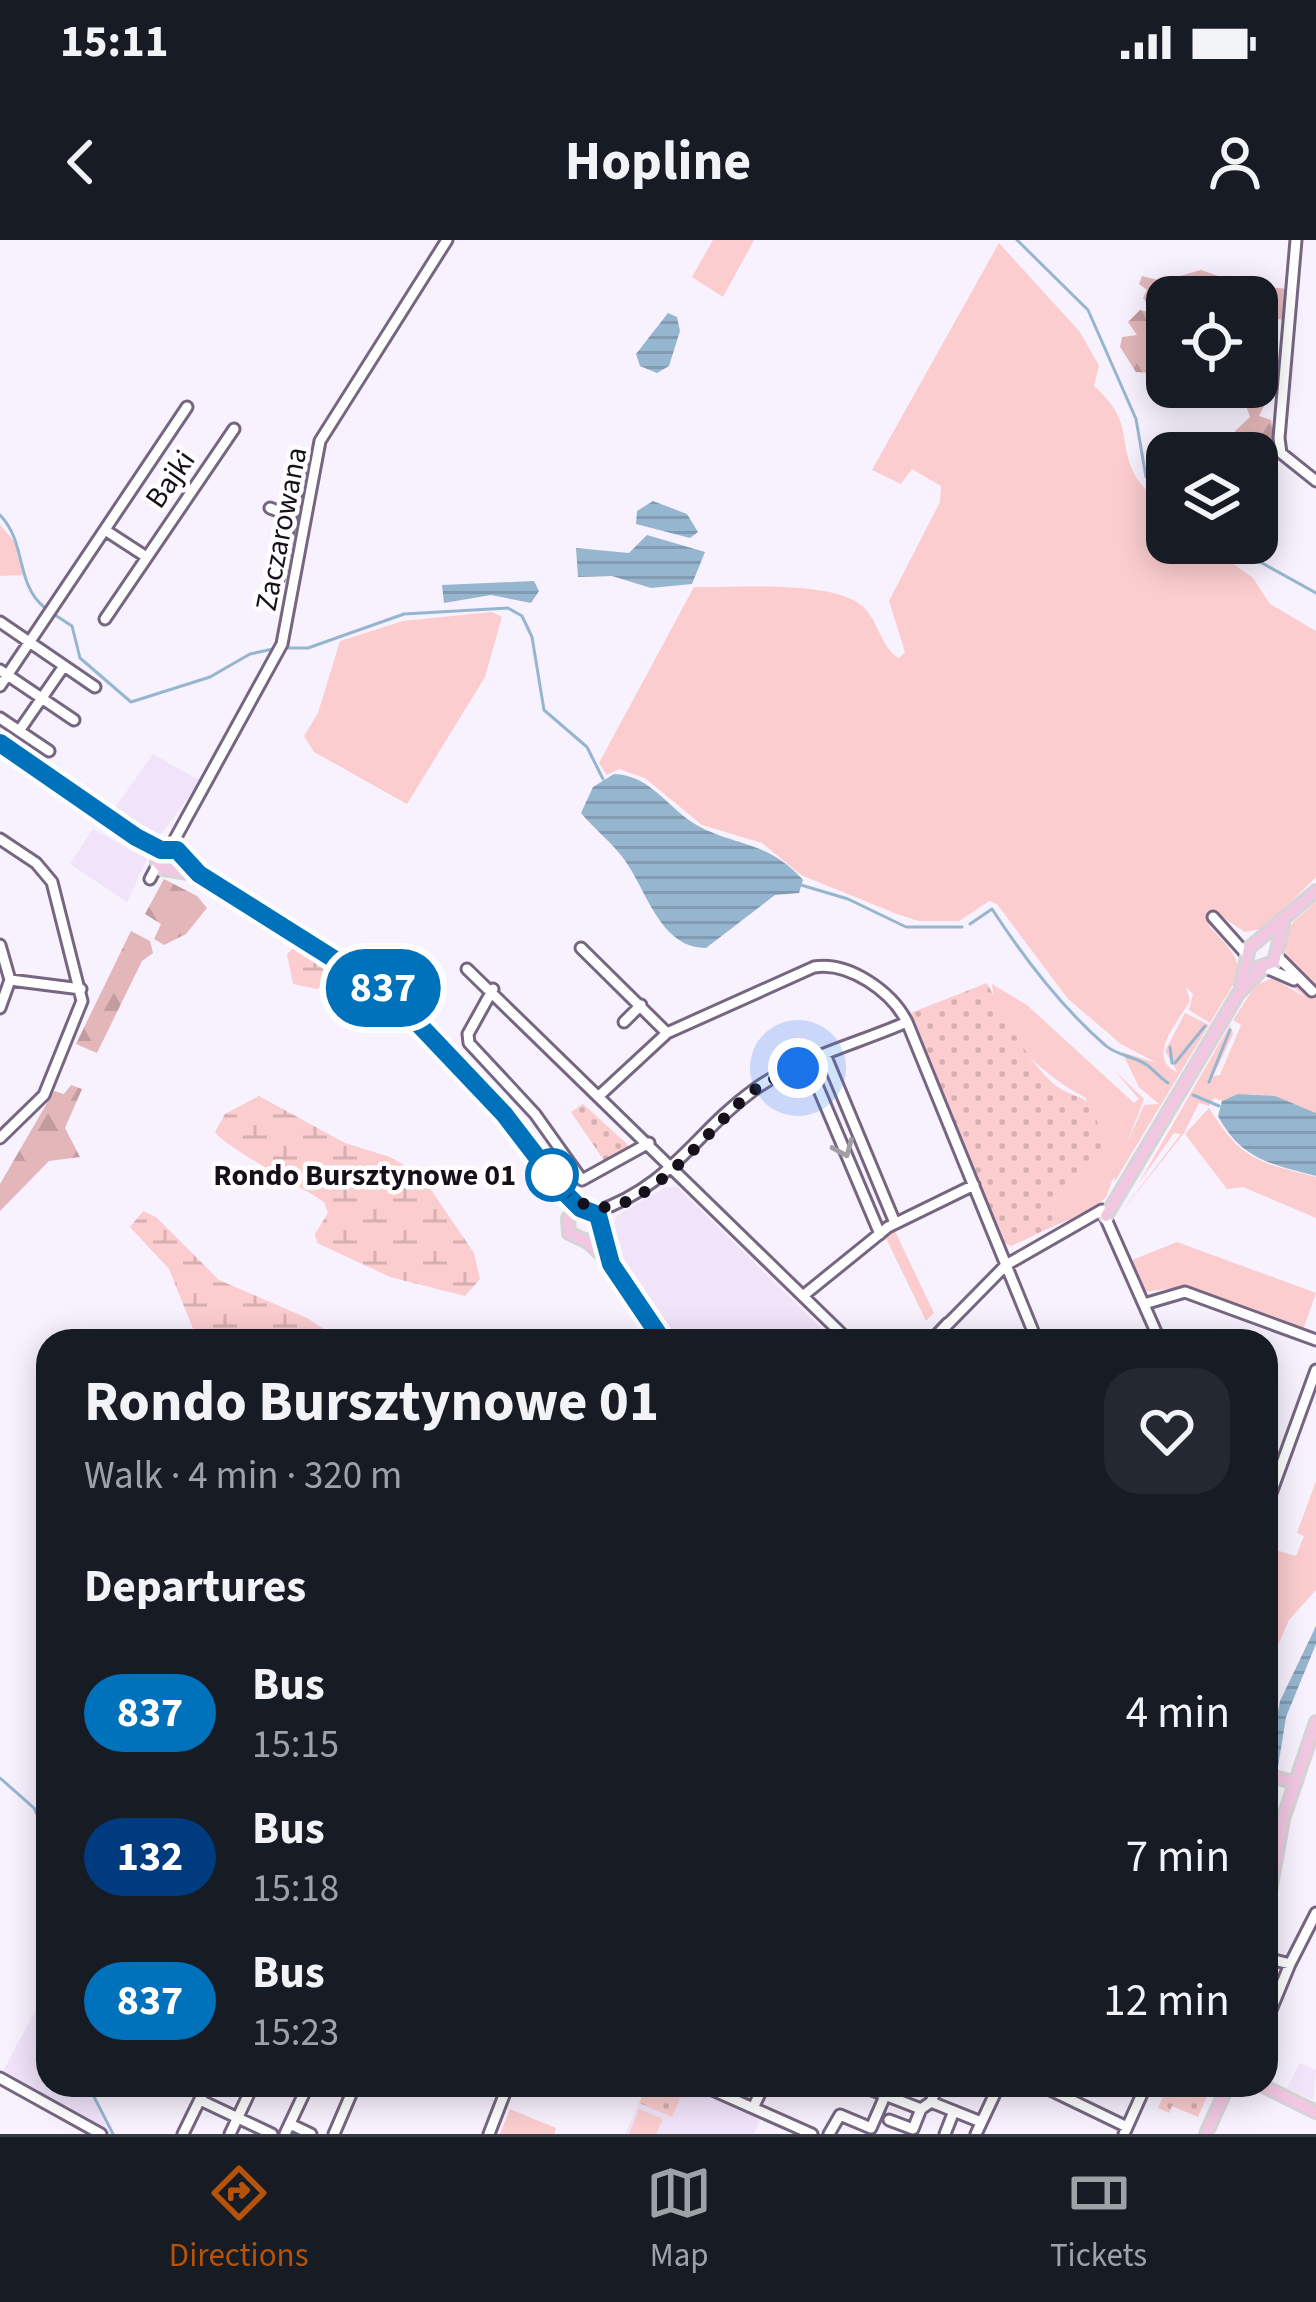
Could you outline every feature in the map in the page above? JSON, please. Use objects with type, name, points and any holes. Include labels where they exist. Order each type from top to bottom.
[{"type":"main road","points":[[0,743],[168,858],[391,995],[504,1114],[576,1211],[596,1227],[611,1264],[655,1329]]},
{"type":"main road","points":[[1104,1213],[1238,994],[1248,958],[1260,941],[1316,891]]},
{"type":"main road","points":[[1238,994],[1275,953],[1284,920]]},
{"type":"main road","points":[[1260,941],[1275,953]]},
{"type":"main road","points":[[1248,958],[1264,969]]},
{"type":"main road","points":[[576,1211],[568,1233],[596,1227]]},
{"type":"main road","points":[[1278,1855],[1293,1782],[1316,1722]]},
{"type":"main road","points":[[1278,1778],[1293,1782]]},
{"type":"main road","points":[[1278,2093],[1316,2112]]},
{"type":"main road","points":[[1206,2134],[1223,2097]]},
{"type":"street","name":"Zaczarowana","points":[[168,858],[284,640],[320,441],[445,244],[429,240]]},
{"type":"street","points":[[1296,240],[1279,438],[1281,453],[1316,481]]},
{"type":"street","name":"Bajki","points":[[0,686],[4,673],[187,407]]},
{"type":"street","name":"Bajki","points":[[105,620],[234,429]]},
{"type":"street","points":[[278,580],[303,454]]},
{"type":"street","points":[[270,508],[291,516]]},
{"type":"street","points":[[105,530],[145,556]]},
{"type":"street","points":[[0,622],[95,687]]},
{"type":"street","points":[[19,731],[64,666]]},
{"type":"street","points":[[4,673],[74,720]]},
{"type":"street","points":[[0,718],[49,752]]},
{"type":"street","points":[[0,839],[36,863],[52,882],[81,989],[77,1022],[44,1095],[0,1138]]},
{"type":"street","points":[[1213,917],[1260,941]]},
{"type":"street","points":[[1226,927],[1248,958]]},
{"type":"street","points":[[0,945],[10,980],[0,1008]]},
{"type":"street","points":[[581,948],[667,1033]]},
{"type":"street","points":[[1275,953],[1299,982]]},
{"type":"street","points":[[600,1095],[667,1033],[827,965],[859,976],[898,1007],[907,1022],[1032,1329]]},
{"type":"street","points":[[1264,969],[1312,991]]},
{"type":"street","points":[[467,970],[493,989],[837,1329]]},
{"type":"street","points":[[10,980],[81,989]]},
{"type":"street","points":[[493,989],[468,1034],[469,1043],[535,1114],[581,1179],[650,1143]]},
{"type":"street","points":[[624,1022],[641,1005]]},
{"type":"street","points":[[596,1227],[675,1168],[753,1090],[907,1022]]},
{"type":"street","points":[[826,1057],[895,1223]]},
{"type":"street","points":[[808,1064],[880,1234]]},
{"type":"street","points":[[804,1295],[895,1223],[974,1185]]},
{"type":"street","points":[[943,1329],[1006,1265],[1104,1213],[1155,1329]]},
{"type":"street","points":[[1144,1304],[1185,1292],[1316,1340]]},
{"type":"street","points":[[1278,1473],[1316,1370]]},
{"type":"street","points":[[1278,1992],[1316,1913]]},
{"type":"street","points":[[1278,1961],[1290,1964]]},
{"type":"street","points":[[0,2078],[101,2134]]},
{"type":"street","points":[[183,2134],[201,2097]]},
{"type":"street","points":[[230,2134],[247,2097]]},
{"type":"street","points":[[299,2097],[287,2129],[310,2134]]},
{"type":"street","points":[[334,2134],[350,2097]]},
{"type":"street","points":[[489,2134],[503,2097]]},
{"type":"street","points":[[736,2097],[812,2134]]},
{"type":"street","points":[[753,2108],[758,2097]]},
{"type":"street","points":[[830,2134],[840,2115],[871,2128],[890,2097],[981,2122]]},
{"type":"street","points":[[889,2120],[913,2129],[931,2097]]},
{"type":"street","points":[[976,2134],[993,2097]]},
{"type":"street","points":[[1062,2097],[1125,2131],[1141,2097]]},
{"type":"street","points":[[200,2100],[272,2134]]},
{"type":"street","points":[[945,2134],[954,2111]]},
{"type":"shaded area","points":[[153,754],[200,781],[159,837],[115,808]]},
{"type":"shaded area","points":[[93,829],[147,859],[127,902],[70,864]]},
{"type":"shaded area","points":[[666,1187],[677,1187],[822,1329],[669,1329],[611,1244],[616,1216]]},
{"type":"shaded area","points":[[36,2009],[36,2092],[2,2073]]},
{"type":"shaded area","points":[[1300,2063],[1316,2070],[1313,2100],[1287,2088]]},
{"type":"shaded area","points":[[46,2097],[92,2097],[108,2131]]},
{"type":"shaded area","points":[[642,2097],[709,2097],[760,2119],[754,2134],[625,2134]]},
{"type":"green space","points":[[713,240],[754,240],[723,297],[692,277]]},
{"type":"green space","points":[[999,243],[1080,332],[1099,366],[1094,386],[1116,412],[1131,467],[1146,490],[1146,564],[1234,564],[1253,578],[1270,604],[1316,631],[1316,877],[1265,928],[1245,932],[1216,913],[1211,920],[1234,942],[1207,924],[1237,961],[1235,980],[1210,1023],[1189,1010],[1193,994],[1186,987],[1190,1001],[1164,1049],[1169,1067],[1178,1073],[1165,1051],[1185,1013],[1209,1025],[1115,1181],[1113,1175],[1144,1105],[1159,1104],[1116,1068],[1139,1087],[1122,1052],[1157,1063],[1121,1044],[1068,999],[997,904],[989,901],[959,921],[919,921],[897,914],[801,875],[762,843],[702,825],[645,778],[619,769],[607,775],[599,763],[694,587],[781,587],[846,597],[867,611],[893,653],[899,658],[905,652],[889,601],[940,502],[941,486],[912,469],[901,484],[872,470]]},
{"type":"green space","points":[[1201,270],[1218,276],[1180,276]]},
{"type":"green space","points":[[1278,288],[1289,289],[1286,320],[1278,319]]},
{"type":"green space","points":[[1140,310],[1146,311],[1146,373],[1136,372],[1120,347],[1122,337],[1137,335],[1128,322]]},
{"type":"green space","points":[[1247,408],[1263,408],[1259,416],[1271,420],[1274,432],[1236,432],[1250,417]]},
{"type":"green space","points":[[0,525],[15,542],[23,575],[0,576]]},
{"type":"green space","points":[[492,612],[502,617],[485,677],[407,804],[314,752],[304,736],[318,713],[340,641],[403,621]]},
{"type":"green space","points":[[164,879],[197,896],[207,908],[186,934],[164,945],[154,939],[161,924],[145,914]]},
{"type":"green space","points":[[1316,902],[1316,1113],[1258,1095],[1214,1098],[1209,1106],[1199,1103],[1184,1133],[1115,1220],[1181,1134],[1174,1133],[1139,1183],[1230,1025],[1233,1034],[1213,1076],[1220,1075],[1241,1025],[1233,1020],[1256,985],[1273,978],[1306,998],[1281,976],[1309,993],[1314,987],[1288,965],[1283,940],[1293,922]]},
{"type":"green space","points":[[131,931],[150,941],[153,953],[142,961],[97,1053],[76,1044]]},
{"type":"green space","points":[[294,948],[326,971],[325,983],[317,989],[293,984],[287,954]]},
{"type":"green space","points":[[987,983],[1042,1072],[1090,1105],[1102,1157],[1058,1194],[1054,1226],[1011,1246],[1004,1243],[908,1014]]},
{"type":"green space","points":[[992,984],[1027,1005],[1134,1103],[1139,1099],[1114,1070],[1144,1099],[1106,1197],[1091,1211],[1054,1226],[1058,1194],[1102,1157],[1086,1098],[1039,1066],[1012,1037]]},
{"type":"green space","points":[[71,1085],[82,1089],[65,1128],[80,1157],[49,1161],[0,1211],[0,1184],[54,1091],[64,1094]]},
{"type":"green space","points":[[259,1096],[345,1143],[390,1157],[421,1175],[474,1253],[480,1279],[465,1296],[390,1277],[317,1243],[315,1234],[328,1213],[324,1202],[215,1132],[225,1114]]},
{"type":"green space","points":[[583,1104],[631,1150],[607,1165],[571,1112]]},
{"type":"green space","points":[[1209,1108],[1231,1139],[1253,1157],[1316,1177],[1316,1218],[1243,1187],[1227,1189],[1185,1134]]},
{"type":"green space","points":[[143,1211],[156,1217],[219,1280],[324,1329],[193,1329],[169,1269],[130,1227]]},
{"type":"green space","points":[[894,1229],[934,1313],[926,1321],[885,1236]]},
{"type":"green space","points":[[1177,1242],[1316,1293],[1303,1330],[1187,1286],[1145,1292],[1132,1260]]},
{"type":"green space","points":[[1316,1481],[1316,1590],[1289,1620],[1278,1645],[1278,1551],[1296,1556],[1304,1536],[1297,1533]]},
{"type":"green space","points":[[642,2097],[681,2097],[672,2117],[639,2103]]},
{"type":"green space","points":[[1163,2097],[1207,2097],[1198,2117],[1172,2106],[1169,2113],[1158,2108]]},
{"type":"green space","points":[[510,2109],[556,2128],[554,2134],[500,2134]]},
{"type":"green space","points":[[639,2109],[663,2119],[656,2134],[629,2134]]},
{"type":"water","points":[[668,313],[677,317],[680,331],[669,366],[657,373],[640,366],[636,354]]},
{"type":"water","points":[[653,501],[687,514],[698,532],[690,538],[636,524],[637,511]]},
{"type":"water","points":[[647,535],[705,552],[692,584],[651,588],[612,576],[578,577],[576,548],[629,553]]},
{"type":"water","points":[[534,581],[539,591],[531,603],[491,595],[444,603],[442,585]]},
{"type":"water","points":[[614,774],[645,784],[701,827],[774,856],[803,880],[799,893],[775,895],[706,948],[677,939],[657,916],[621,855],[581,813],[593,787]]},
{"type":"water","points":[[1238,1094],[1275,1096],[1316,1113],[1316,1176],[1271,1163],[1237,1142],[1218,1116],[1222,1101]]},
{"type":"water","points":[[1316,1626],[1316,1644],[1286,1717],[1278,1767],[1280,1701]]},
{"type":"waterway","points":[[1017,240],[1088,310],[1136,419],[1146,477]]},
{"type":"waterway","points":[[0,515],[14,538],[29,586],[44,607]]},
{"type":"waterway","points":[[1264,564],[1316,593]]},
{"type":"waterway","points":[[286,648],[308,648],[404,614],[508,608],[522,616],[532,637],[544,710],[587,747],[603,779]]},
{"type":"waterway","points":[[55,615],[72,626],[80,658],[131,702],[210,677],[250,654],[273,649]]},
{"type":"waterway","points":[[801,885],[848,899],[906,927],[962,927]]},
{"type":"waterway","points":[[970,924],[992,909],[1044,981],[1089,1030],[1110,1049],[1142,1062],[1168,1083]]},
{"type":"waterway","points":[[1175,1063],[1205,1026]]},
{"type":"waterway","points":[[1209,1082],[1230,1030]]},
{"type":"waterway","points":[[1170,1047],[1172,1063]]},
{"type":"waterway","points":[[1193,1095],[1219,1106]]},
{"type":"waterway","points":[[0,1778],[36,1812]]},
{"type":"waterway","points":[[94,2097],[113,2134]]},
{"type":"bus line","name":"837","points":[[0,743],[136,837],[161,850],[177,850],[181,861],[199,874],[349,964],[391,995],[504,1114],[563,1191],[580,1208],[598,1215],[599,1234],[611,1264],[655,1329]]},
{"type":"place","name":"Rondo Bursztynowe 01","points":[[552,1175]]},
{"type":"route","points":[[552,1175],[580,1208],[595,1211],[628,1201],[667,1175],[753,1090],[798,1068]]}]
